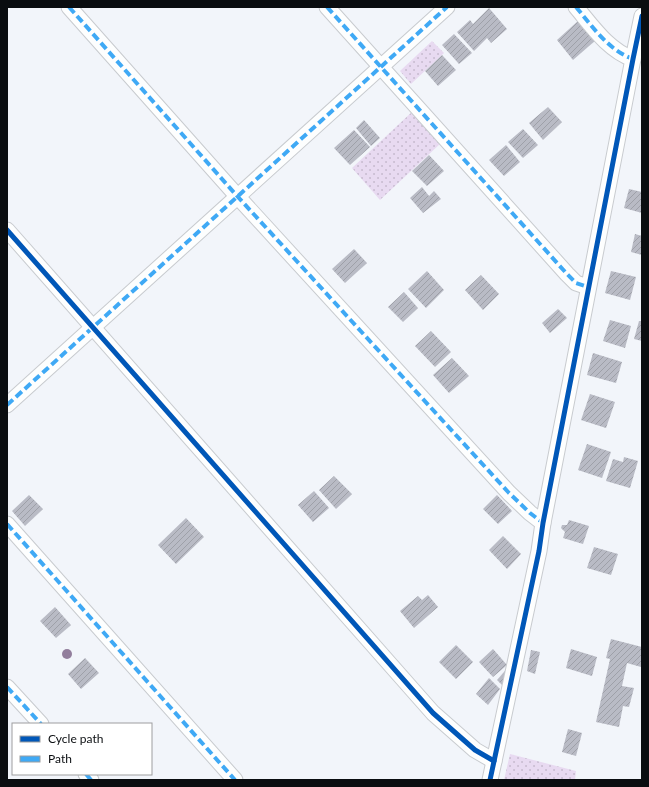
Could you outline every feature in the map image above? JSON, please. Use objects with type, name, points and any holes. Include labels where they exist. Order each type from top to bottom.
[{"type":"street","points":[[69,7],[238,197],[509,493],[530,514],[543,523]]},
{"type":"street","points":[[327,7],[567,274],[576,283],[588,287]]},
{"type":"street","points":[[7,405],[94,328],[447,7]]},
{"type":"street","points":[[576,7],[612,48],[623,56],[632,59]]},
{"type":"street","points":[[490,780],[539,551],[588,287],[632,59],[642,16]]},
{"type":"street","points":[[7,230],[433,713],[476,750],[494,761]]},
{"type":"street","points":[[7,524],[235,780]]},
{"type":"street","points":[[7,687],[39,723]]},
{"type":"shaded area","points":[[432,41],[444,53],[411,84],[400,71]]},
{"type":"shaded area","points":[[413,111],[441,143],[380,200],[352,168]]},
{"type":"shaded area","points":[[510,754],[576,771],[575,780],[504,780]]},
{"type":"building","points":[[489,8],[507,29],[491,43],[487,38],[474,51],[457,32],[470,20],[473,24]]},
{"type":"building","points":[[579,20],[596,40],[573,60],[557,40]]},
{"type":"building","points":[[454,34],[472,53],[459,64],[442,45]]},
{"type":"building","points":[[442,55],[456,70],[438,86],[425,71]]},
{"type":"building","points":[[548,107],[562,122],[543,140],[529,123]]},
{"type":"building","points":[[364,120],[380,138],[371,146],[356,128]]},
{"type":"building","points":[[523,129],[538,145],[523,158],[508,142]]},
{"type":"building","points":[[354,130],[370,147],[350,165],[334,148]]},
{"type":"building","points":[[506,145],[520,162],[504,176],[489,160]]},
{"type":"building","points":[[429,155],[444,171],[427,186],[412,171]]},
{"type":"building","points":[[422,187],[429,196],[434,191],[441,199],[423,213],[410,198]]},
{"type":"building","points":[[629,189],[642,192],[642,213],[624,208]]},
{"type":"building","points":[[635,234],[642,236],[642,255],[631,252]]},
{"type":"building","points":[[354,249],[367,263],[345,283],[332,269]]},
{"type":"building","points":[[427,271],[444,290],[426,308],[408,289]]},
{"type":"building","points":[[611,271],[636,277],[630,300],[605,293]]},
{"type":"building","points":[[481,275],[499,294],[483,310],[465,290]]},
{"type":"building","points":[[404,292],[418,308],[403,322],[388,307]]},
{"type":"building","points":[[558,309],[567,318],[550,333],[542,323]]},
{"type":"building","points":[[610,320],[631,326],[625,348],[603,341]]},
{"type":"building","points":[[639,321],[642,321],[642,341],[634,339]]},
{"type":"building","points":[[431,331],[451,352],[435,367],[415,346]]},
{"type":"building","points":[[593,353],[622,362],[616,383],[587,375]]},
{"type":"building","points":[[452,358],[469,376],[449,393],[433,375]]},
{"type":"building","points":[[590,394],[615,402],[606,428],[581,420]]},
{"type":"building","points":[[587,444],[611,452],[602,478],[578,470]]},
{"type":"building","points":[[624,457],[638,461],[630,488],[606,481],[613,459],[623,462]]},
{"type":"building","points":[[334,476],[352,494],[336,509],[319,490]]},
{"type":"building","points":[[314,491],[329,508],[313,522],[298,505]]},
{"type":"building","points":[[29,495],[43,509],[25,526],[12,511]]},
{"type":"building","points":[[497,495],[512,511],[498,524],[483,509]]},
{"type":"building","points":[[186,518],[204,537],[176,564],[158,545]]},
{"type":"building","points":[[569,520],[589,526],[583,544],[563,538],[565,532],[561,528],[562,525],[567,525]]},
{"type":"building","points":[[503,536],[521,554],[507,569],[489,550]]},
{"type":"building","points":[[594,547],[618,554],[611,575],[587,568]]},
{"type":"building","points":[[428,595],[438,607],[414,628],[400,611],[418,596],[422,600]]},
{"type":"building","points":[[55,607],[71,625],[56,638],[40,621]]},
{"type":"building","points":[[611,639],[642,647],[641,667],[627,663],[622,686],[634,688],[629,707],[623,706],[619,727],[596,722],[610,659],[606,658]]},
{"type":"building","points":[[456,645],[473,662],[456,679],[439,662]]},
{"type":"building","points":[[493,649],[507,665],[493,677],[479,662]]},
{"type":"building","points":[[571,649],[597,657],[592,676],[566,668]]},
{"type":"building","points":[[531,650],[540,652],[535,674],[527,671]]},
{"type":"building","points":[[85,658],[99,673],[81,689],[68,674]]},
{"type":"building","points":[[505,671],[508,674],[505,688],[497,680]]},
{"type":"building","points":[[489,678],[500,689],[488,705],[476,694]]},
{"type":"building","points":[[568,729],[582,733],[576,756],[562,752]]},
{"type":"marked path","points":[[69,7],[238,197],[509,493],[543,523]]},
{"type":"marked path","points":[[327,7],[567,274],[576,283],[588,287]]},
{"type":"marked path","points":[[7,405],[447,7]]},
{"type":"marked path","points":[[576,7],[608,44],[624,55],[633,59]]},
{"type":"marked path","points":[[7,524],[235,780]]},
{"type":"marked path","points":[[7,687],[40,723]]},
{"type":"marked path","points":[[87,775],[91,780]]},
{"type":"cycle path","points":[[490,780],[539,551],[543,523],[642,16]]},
{"type":"cycle path","points":[[7,230],[433,713],[475,750],[494,761]]}]
